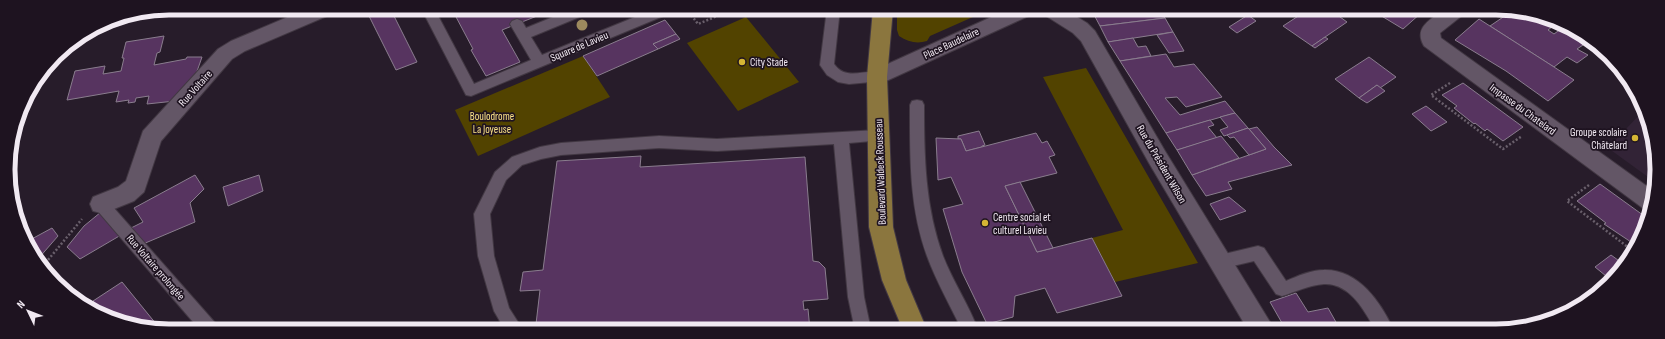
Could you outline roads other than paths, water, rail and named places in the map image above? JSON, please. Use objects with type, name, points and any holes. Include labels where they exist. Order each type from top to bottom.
[{"type":"main road","name":"Boulevard Waldeck Rousseau","points":[[882,15],[877,77],[881,227],[885,250],[901,298],[912,324]]},
{"type":"street","name":"Rue Voltaire","points":[[101,204],[126,194],[136,186],[151,137],[225,54],[238,46],[311,15]]},
{"type":"street","name":"Place Baudelaire","points":[[877,77],[1013,15]]},
{"type":"street","name":"Rue du Président Wilson","points":[[1059,15],[1080,28],[1088,36],[1257,324]]},
{"type":"street","name":"Impasse du Chatelard","points":[[1450,15],[1430,31],[1432,41],[1647,199]]},
{"type":"lane","points":[[431,15],[471,91],[539,62]]},
{"type":"lane","name":"Square de Lavieu","points":[[567,15],[520,30],[539,62],[651,15]]},
{"type":"lane","points":[[832,15],[827,64],[830,70],[843,79],[850,80],[877,77]]},
{"type":"lane","points":[[917,104],[919,187],[923,216],[931,245],[967,324]]},
{"type":"lane","points":[[511,324],[502,311],[486,256],[482,214],[500,176],[517,161],[540,153],[561,149],[606,145],[659,142],[717,145],[878,136]]},
{"type":"lane","points":[[841,138],[856,297],[862,324]]},
{"type":"lane","name":"Rue Voltaire prolongée","points":[[101,204],[205,324]]},
{"type":"lane","points":[[1220,262],[1258,253],[1282,289],[1323,277],[1345,282],[1357,289],[1382,324]]},
{"type":"place","name":"City Stade","points":[[742,62]]},
{"type":"place","name":"Groupe scolaire Châtelard","points":[[1635,138]]},
{"type":"place","name":"Centre social et culturel Lavieu","points":[[985,223]]},
{"type":"park label","name":"Boulodrome La Joyeuse","points":[[492,122]]}]
